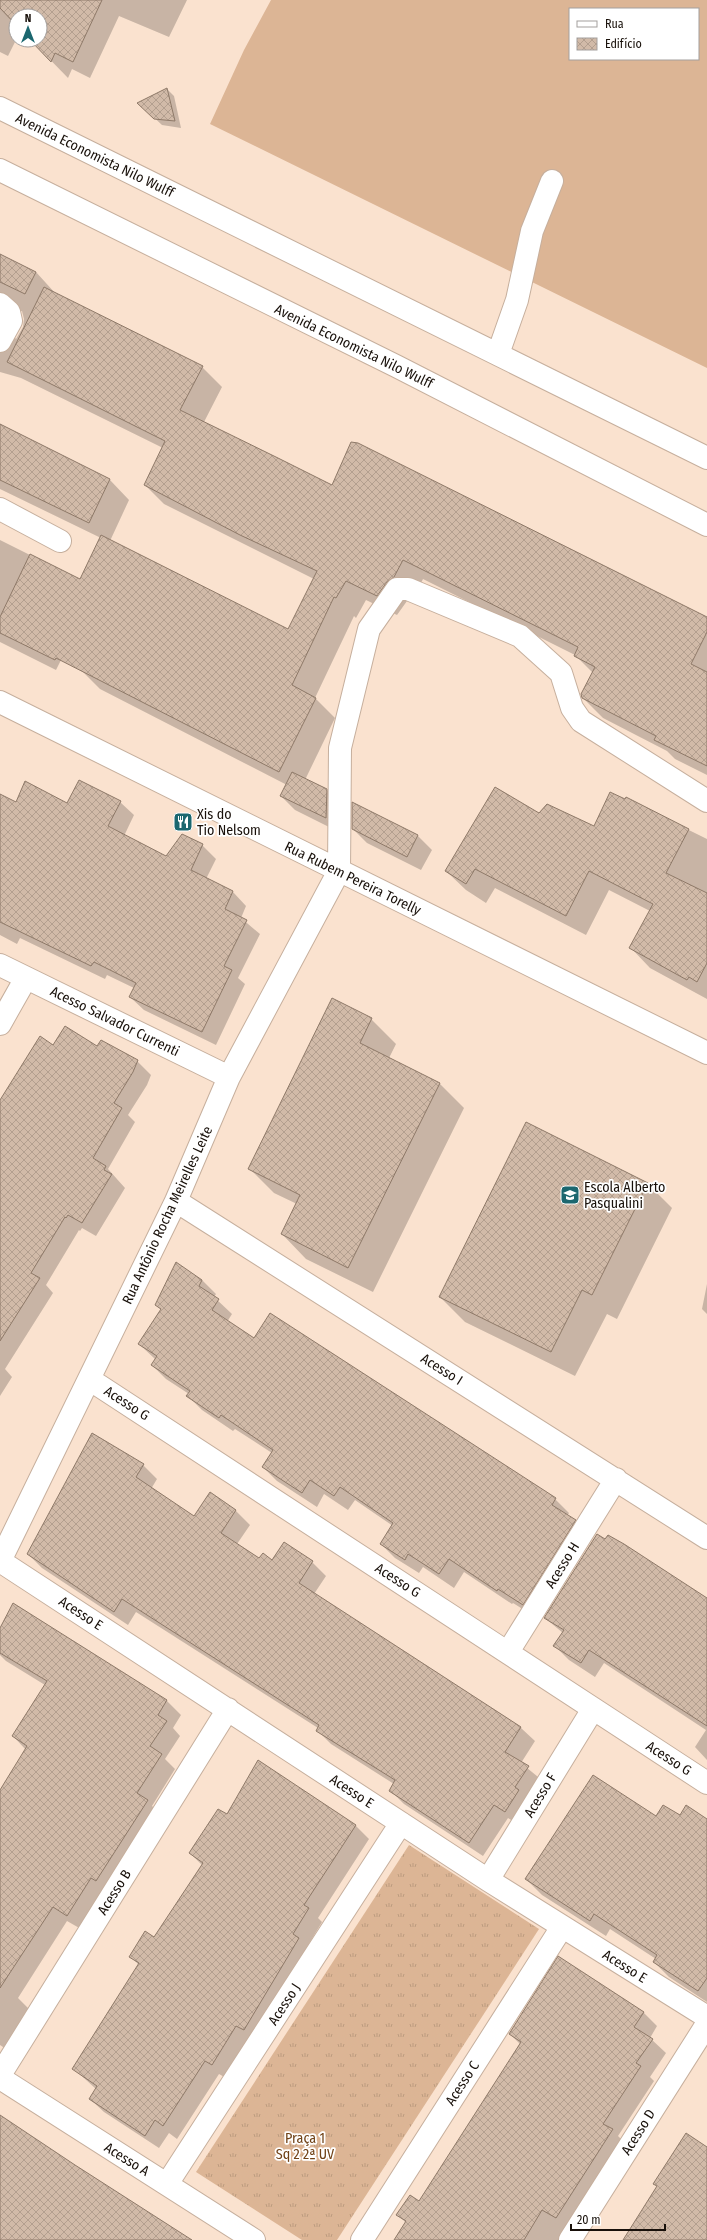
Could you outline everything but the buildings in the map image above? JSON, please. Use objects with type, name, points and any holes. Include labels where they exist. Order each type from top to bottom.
[{"type":"street","name":"Avenida Economista Nilo Wulff","points":[[0,108],[707,458]]},
{"type":"street","name":"Avenida Economista Nilo Wulff","points":[[0,170],[396,366],[707,525]]},
{"type":"street","points":[[498,354],[517,300],[532,231],[552,181]]},
{"type":"street","points":[[0,304],[9,312],[12,321],[0,341]]},
{"type":"street","points":[[0,509],[60,541]]},
{"type":"street","points":[[339,871],[340,748],[368,629],[397,589],[408,589],[520,636],[561,673],[572,708],[581,721],[707,801]]},
{"type":"street","name":"Rua Rubem Pereira Torelly","points":[[0,702],[707,1054]]},
{"type":"street","name":"Rua Antônio Rocha Meirelles Leite","points":[[0,1561],[176,1201],[229,1077],[339,871]]},
{"type":"street","name":"Acesso Salvador Currenti","points":[[0,965],[229,1077]]},
{"type":"street","points":[[0,1024],[26,978]]},
{"type":"street","name":"Acesso I","points":[[176,1201],[707,1538]]},
{"type":"street","name":"Acesso G","points":[[88,1379],[707,1783]]},
{"type":"street","name":"Acesso H","points":[[508,1652],[616,1479]]},
{"type":"street","name":"Acesso E","points":[[0,1561],[488,1880],[707,2017]]},
{"type":"street","name":"Acesso B","points":[[0,2075],[228,1709]]},
{"type":"street","name":"Acesso F","points":[[488,1880],[593,1709]]},
{"type":"street","name":"Acesso J","points":[[167,2184],[401,1823]]},
{"type":"street","name":"Acesso C","points":[[362,2240],[562,1927]]},
{"type":"street","name":"Acesso D","points":[[570,2240],[707,2024]]},
{"type":"street","name":"Acesso A","points":[[0,2078],[254,2240]]},
{"type":"green space","points":[[271,0],[707,0],[707,368],[210,124],[244,50]]},
{"type":"green space","name":"Praça 1 Sq 2 2ª UV","points":[[409,1845],[539,1929],[337,2240],[302,2240],[196,2172]]},
{"type":"place","name":"Xis do Tio Nelsom","points":[[183,822]]},
{"type":"place","name":"Escola Alberto Pasqualini","points":[[570,1195]]}]
